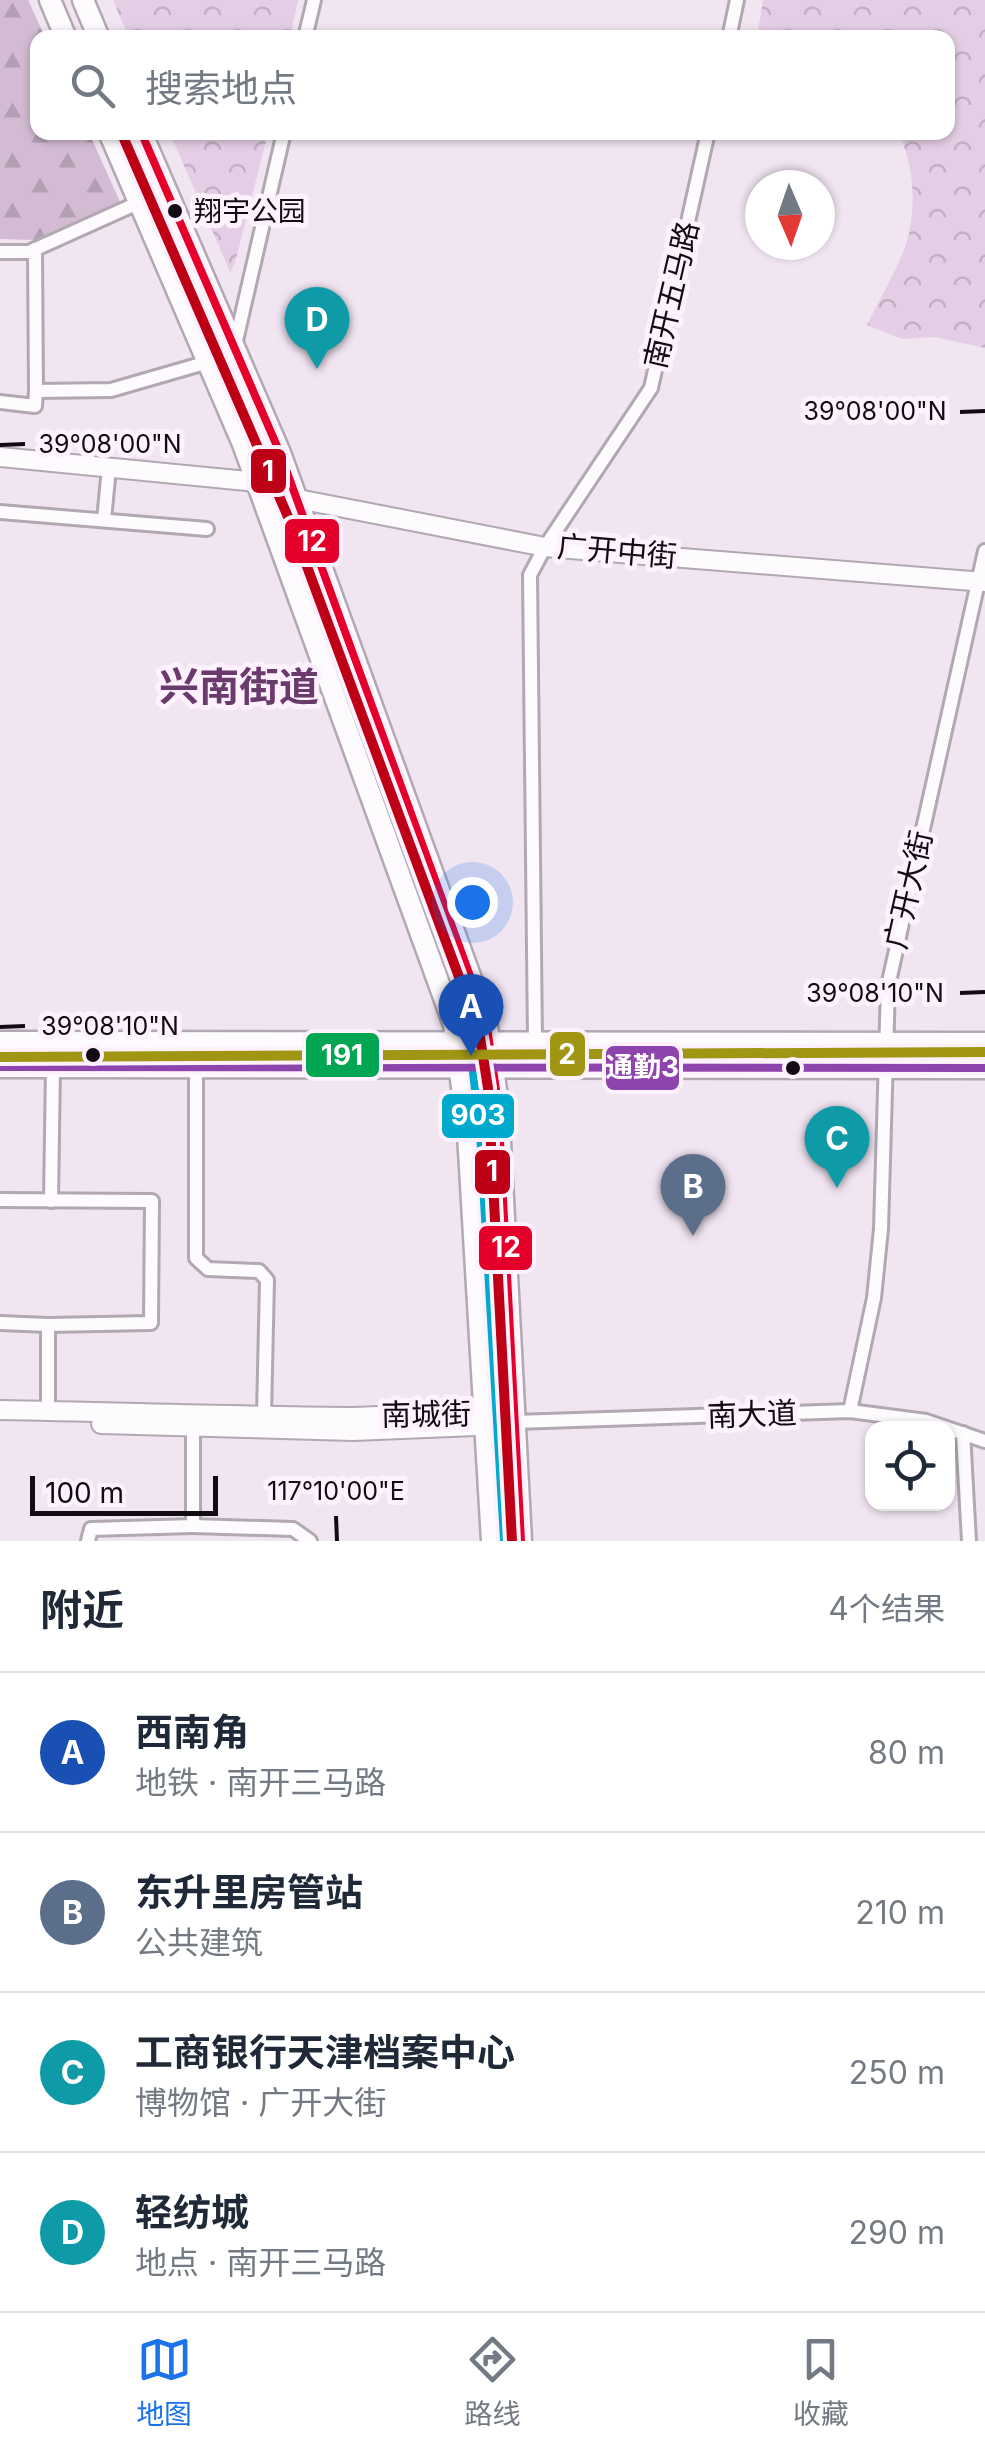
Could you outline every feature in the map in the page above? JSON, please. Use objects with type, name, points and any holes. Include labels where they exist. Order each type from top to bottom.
[{"type":"main road","points":[[50,0],[63,30]]},
{"type":"main road","points":[[83,0],[96,30]]},
{"type":"main road","points":[[112,140],[256,482],[440,982],[457,1042],[462,1069],[492,1541]]},
{"type":"main road","points":[[143,140],[298,499],[480,1004],[494,1069],[521,1541]]},
{"type":"main road","points":[[0,1042],[985,1044]]},
{"type":"main road","points":[[0,1067],[985,1068]]},
{"type":"street","points":[[308,30],[314,0]]},
{"type":"street","points":[[731,30],[737,0]]},
{"type":"street","points":[[234,347],[282,140]]},
{"type":"street","name":"南开五马路","points":[[534,1042],[530,576],[545,547],[651,388],[706,140]]},
{"type":"street","points":[[0,252],[35,249],[140,202]]},
{"type":"street","points":[[0,402],[36,406],[35,249]]},
{"type":"street","points":[[36,391],[111,390],[208,362]]},
{"type":"street","name":"广开中街","points":[[0,457],[256,482],[298,499],[545,547],[982,582]]},
{"type":"street","points":[[104,520],[109,468]]},
{"type":"street","points":[[0,512],[207,528]]},
{"type":"street","name":"广开大街","points":[[850,1411],[877,1267],[888,986],[982,582],[985,551]]},
{"type":"street","points":[[196,1066],[196,1258],[208,1269],[259,1271],[267,1280],[264,1415]]},
{"type":"street","points":[[51,1201],[53,1067]]},
{"type":"street","points":[[0,1200],[152,1201],[151,1323],[0,1323]]},
{"type":"street","points":[[48,1325],[48,1411]]},
{"type":"street","name":"南城街","points":[[0,1410],[515,1422]]},
{"type":"street","name":"南大道","points":[[515,1422],[850,1411],[926,1421],[985,1441]]},
{"type":"street","name":"南城街","points":[[0,1421],[353,1431],[485,1421]]},
{"type":"street","points":[[192,1426],[192,1526]]},
{"type":"street","points":[[964,1432],[969,1541]]},
{"type":"street","points":[[88,1541],[91,1530],[192,1526],[293,1529],[310,1541]]},
{"type":"green space","points":[[0,0],[28,0],[42,30],[30,30],[30,140],[92,140],[121,204],[34,240],[0,239]]},
{"type":"green space","points":[[113,0],[298,0],[292,30],[126,30]]},
{"type":"green space","points":[[763,0],[985,0],[985,348],[935,337],[902,339],[867,325],[909,234],[911,174],[902,140],[955,140],[955,30],[758,30]]},
{"type":"green space","name":"翔宇公园","points":[[173,140],[266,140],[230,272]]},
{"type":"transit line","name":"1","points":[[124,140],[292,526],[479,1031],[488,1088],[512,1541]]},
{"type":"transit line","name":"12","points":[[144,140],[280,453],[486,1020],[498,1104],[521,1541]]},
{"type":"transit line","name":"2","points":[[0,1057],[985,1052]]},
{"type":"transit line","name":"191","points":[[0,1055],[985,1055]]},
{"type":"transit line","name":"903","points":[[504,1540],[480,1133],[471,1055],[985,1055]]},
{"type":"transit line","name":"通勤3","points":[[0,1067],[985,1068]]},
{"type":"place","name":"翔宇公园","points":[[175,211]]},
{"type":"place","name":"轻纺城","points":[[317,369]]},
{"type":"place","name":"西南角","points":[[471,1056]]},
{"type":"place","name":"工商银行天津档案中心","points":[[837,1188]]},
{"type":"place","name":"东升里房管站","points":[[693,1236]]},
{"type":"district","name":"兴南街道","points":[[239,687]]}]
